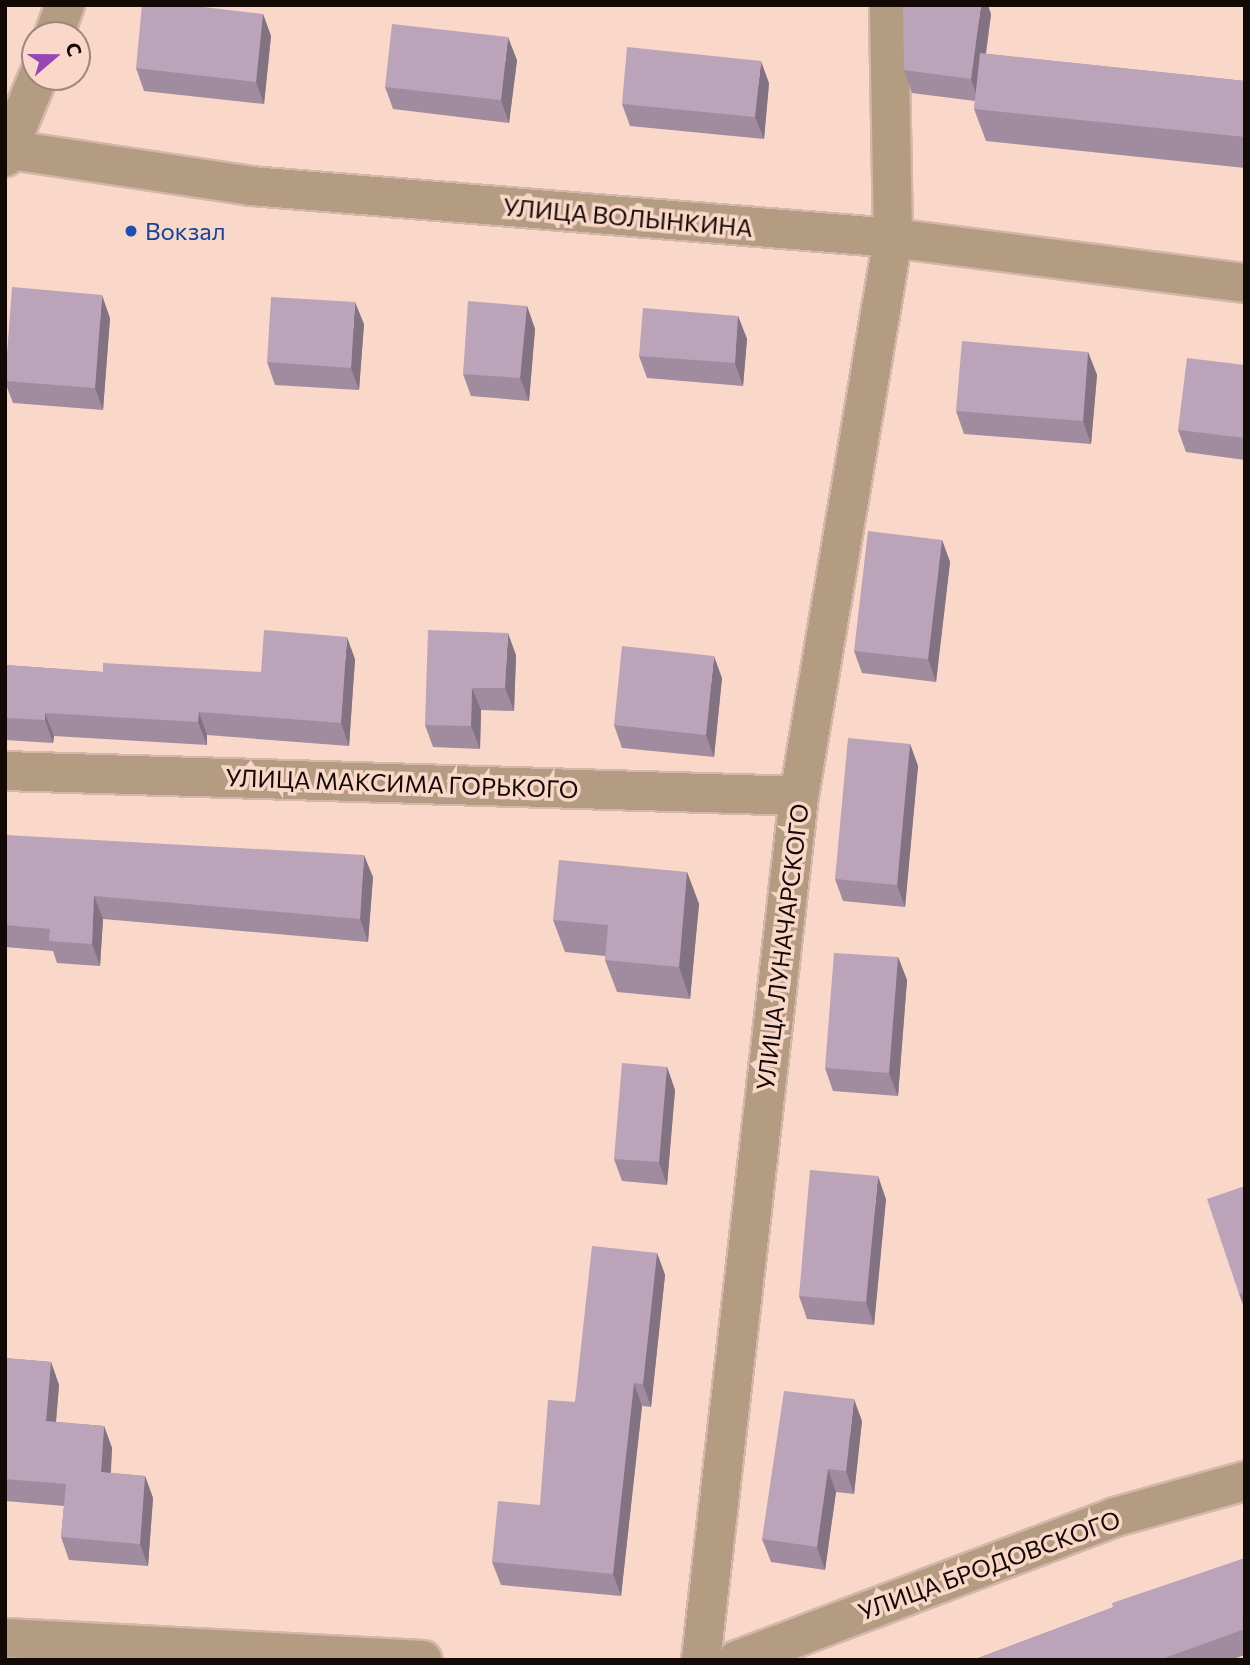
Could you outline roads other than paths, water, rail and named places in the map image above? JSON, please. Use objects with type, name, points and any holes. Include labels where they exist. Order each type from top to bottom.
[{"type":"street","name":"УЛИЦА ЛУНАЧАРСКОГО","points":[[701,1660],[799,796],[892,239],[889,5]]},
{"type":"street","points":[[8,154],[33,91]]},
{"type":"street","name":"УЛИЦА ВОЛЫНКИНА","points":[[8,154],[251,186],[892,239],[1245,283]]},
{"type":"street","name":"УЛИЦА МАКСИМА ГОРЬКОГО","points":[[5,771],[799,796]]},
{"type":"street","name":"УЛИЦА БРОДОВСКОГО","points":[[737,1660],[1115,1517],[1245,1481]]},
{"type":"street","points":[[5,1639],[422,1660]]},
{"type":"place","name":"Вокзал","points":[[131,231]]}]
